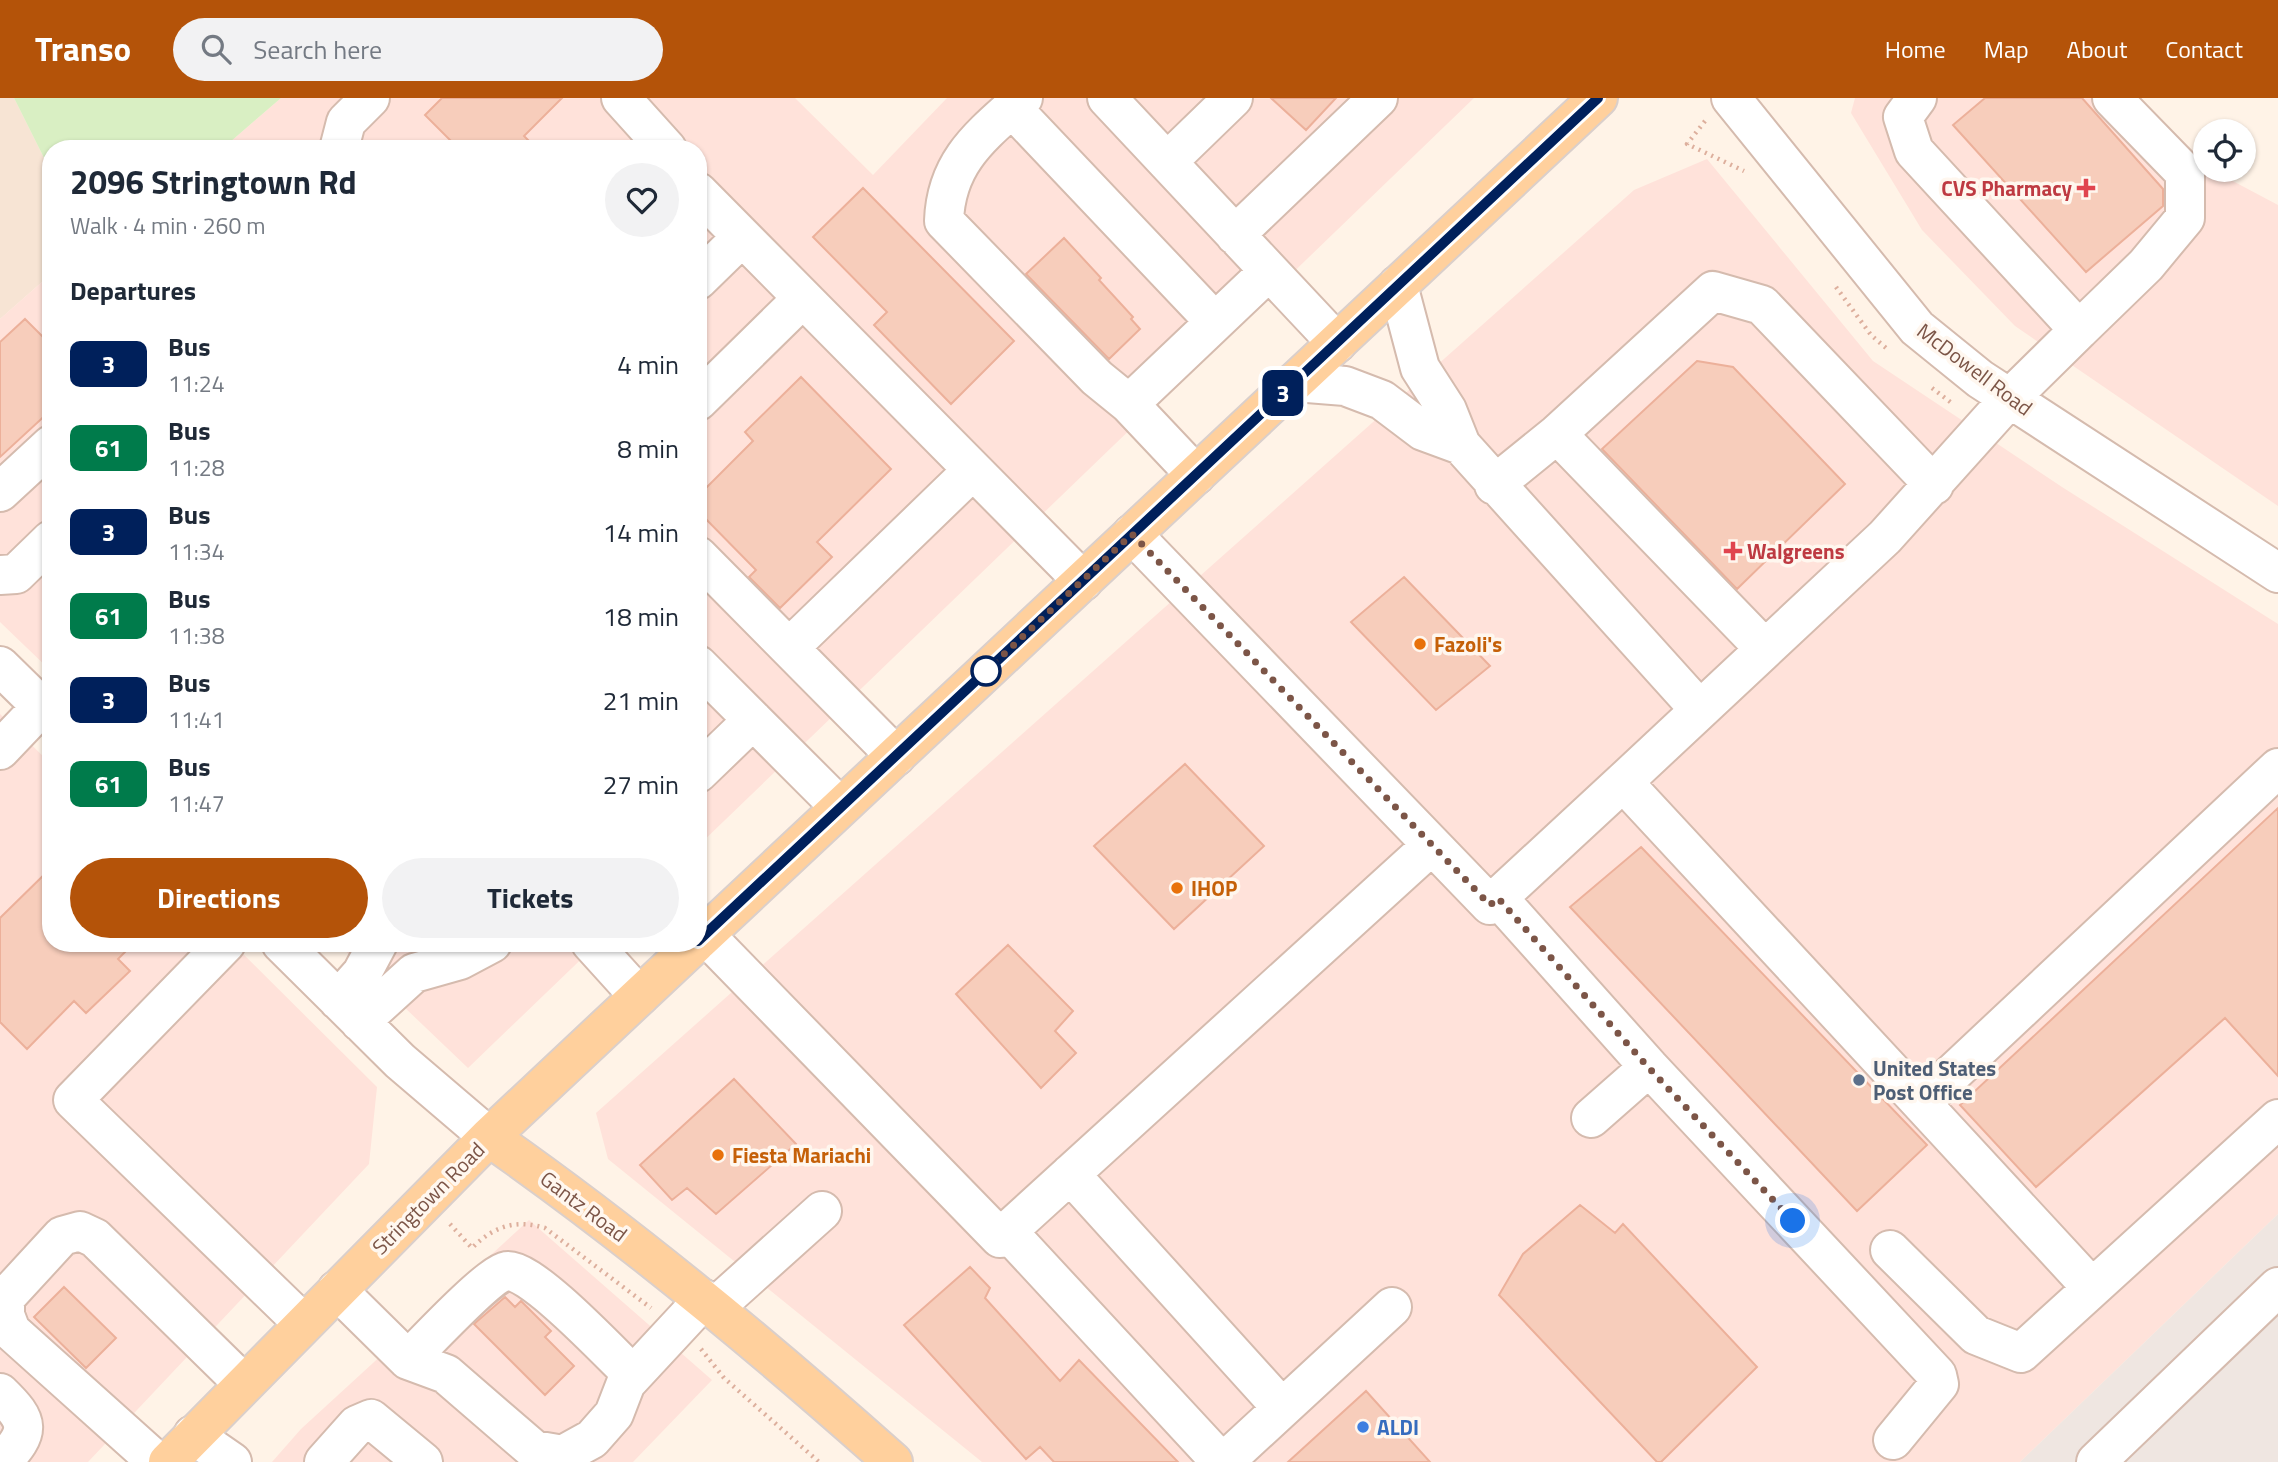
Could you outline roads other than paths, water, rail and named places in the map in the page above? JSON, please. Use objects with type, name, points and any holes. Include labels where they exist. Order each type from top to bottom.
[{"type":"main road","name":"Stringtown Road","points":[[707,933],[1598,98]]},
{"type":"main road","name":"Stringtown Road","points":[[181,1449],[243,1383],[489,1137],[687,952]]},
{"type":"main road","name":"Gantz Road","points":[[489,1137],[561,1186],[709,1303],[879,1457]]},
{"type":"street","points":[[342,140],[346,122],[370,98]]},
{"type":"street","points":[[621,98],[659,140]]},
{"type":"street","points":[[1107,98],[1337,343]]},
{"type":"street","points":[[1167,162],[1233,98]]},
{"type":"street","points":[[1236,235],[1378,98]]},
{"type":"street","name":"McDowell Road","points":[[1731,98],[1917,328],[2010,398],[2275,564]]},
{"type":"street","points":[[1917,98],[1903,117],[1914,151],[2080,331]]},
{"type":"street","points":[[1132,534],[1490,905],[1885,537],[2010,398],[2146,265],[2185,218],[2185,173],[2112,98]]},
{"type":"street","points":[[1196,475],[1129,404],[1097,378],[944,221],[945,201],[969,147],[1018,103],[1215,322]]},
{"type":"street","points":[[707,201],[1083,581]]},
{"type":"street","points":[[707,272],[742,237]]},
{"type":"street","points":[[1129,404],[1269,271]]},
{"type":"street","points":[[1398,285],[1420,368],[1447,410],[1461,445],[1494,485],[1700,710]]},
{"type":"street","points":[[1494,485],[1557,434],[1713,291],[1762,305],[1934,485]]},
{"type":"street","points":[[707,392],[802,299]]},
{"type":"street","points":[[1295,382],[1345,386],[1382,400],[1423,431],[1461,445]]},
{"type":"street","points":[[1557,434],[1765,649]]},
{"type":"street","points":[[0,492],[42,453]]},
{"type":"street","points":[[789,648],[973,470]]},
{"type":"street","points":[[0,575],[16,574],[42,549]]},
{"type":"street","points":[[707,565],[896,756]]},
{"type":"street","points":[[0,666],[42,698]]},
{"type":"street","points":[[707,674],[840,807]]},
{"type":"street","points":[[0,750],[42,700]]},
{"type":"street","points":[[707,765],[753,720]]},
{"type":"street","points":[[1921,1103],[2278,768]]},
{"type":"street","points":[[1623,782],[2092,1288]]},
{"type":"street","points":[[707,947],[1000,1238],[1432,845]]},
{"type":"street","points":[[1498,898],[1648,1067],[1937,1375],[1939,1384],[1893,1440]]},
{"type":"street","points":[[217,952],[73,1100],[303,1323]]},
{"type":"street","name":"Gantz Road","points":[[290,952],[400,1061],[489,1137]]},
{"type":"street","points":[[349,1011],[362,973],[373,952]]},
{"type":"street","points":[[349,1011],[414,973],[459,952]]},
{"type":"street","points":[[599,952],[639,996]]},
{"type":"street","points":[[1591,1118],[1648,1067]]},
{"type":"street","points":[[1890,1250],[1976,1335],[2021,1353],[2278,1119]]},
{"type":"street","points":[[1070,1174],[1282,1408]]},
{"type":"street","points":[[337,1290],[408,1360],[446,1374],[534,1450],[563,1455],[592,1439],[614,1414],[625,1383],[677,1327],[822,1211]]},
{"type":"street","points":[[157,1462],[12,1331],[5,1315],[5,1298],[62,1236],[80,1231],[94,1238],[243,1383]]},
{"type":"street","points":[[1007,1231],[1223,1462],[1392,1307]]},
{"type":"street","points":[[408,1360],[475,1294],[505,1271],[519,1271],[541,1287],[633,1375]]},
{"type":"street","points":[[2096,1462],[2278,1287]]},
{"type":"street","points":[[1937,1375],[1976,1335]]},
{"type":"street","points":[[0,1393],[20,1413],[25,1426],[23,1436],[2,1462]]},
{"type":"street","points":[[324,1462],[357,1425],[371,1419],[423,1462]]},
{"type":"street","points":[[181,1449],[232,1462]]},
{"type":"place","name":"CVS Pharmacy","points":[[2086,188]]},
{"type":"place","name":"Walgreens","points":[[1733,551]]},
{"type":"place","name":"Fazoli's","points":[[1420,644]]},
{"type":"place","name":"IHOP","points":[[1177,888]]},
{"type":"place","name":"United States Post Office","points":[[1859,1080]]},
{"type":"place","name":"Fiesta Mariachi","points":[[718,1155]]},
{"type":"place","name":"ALDI","points":[[1363,1427]]}]
